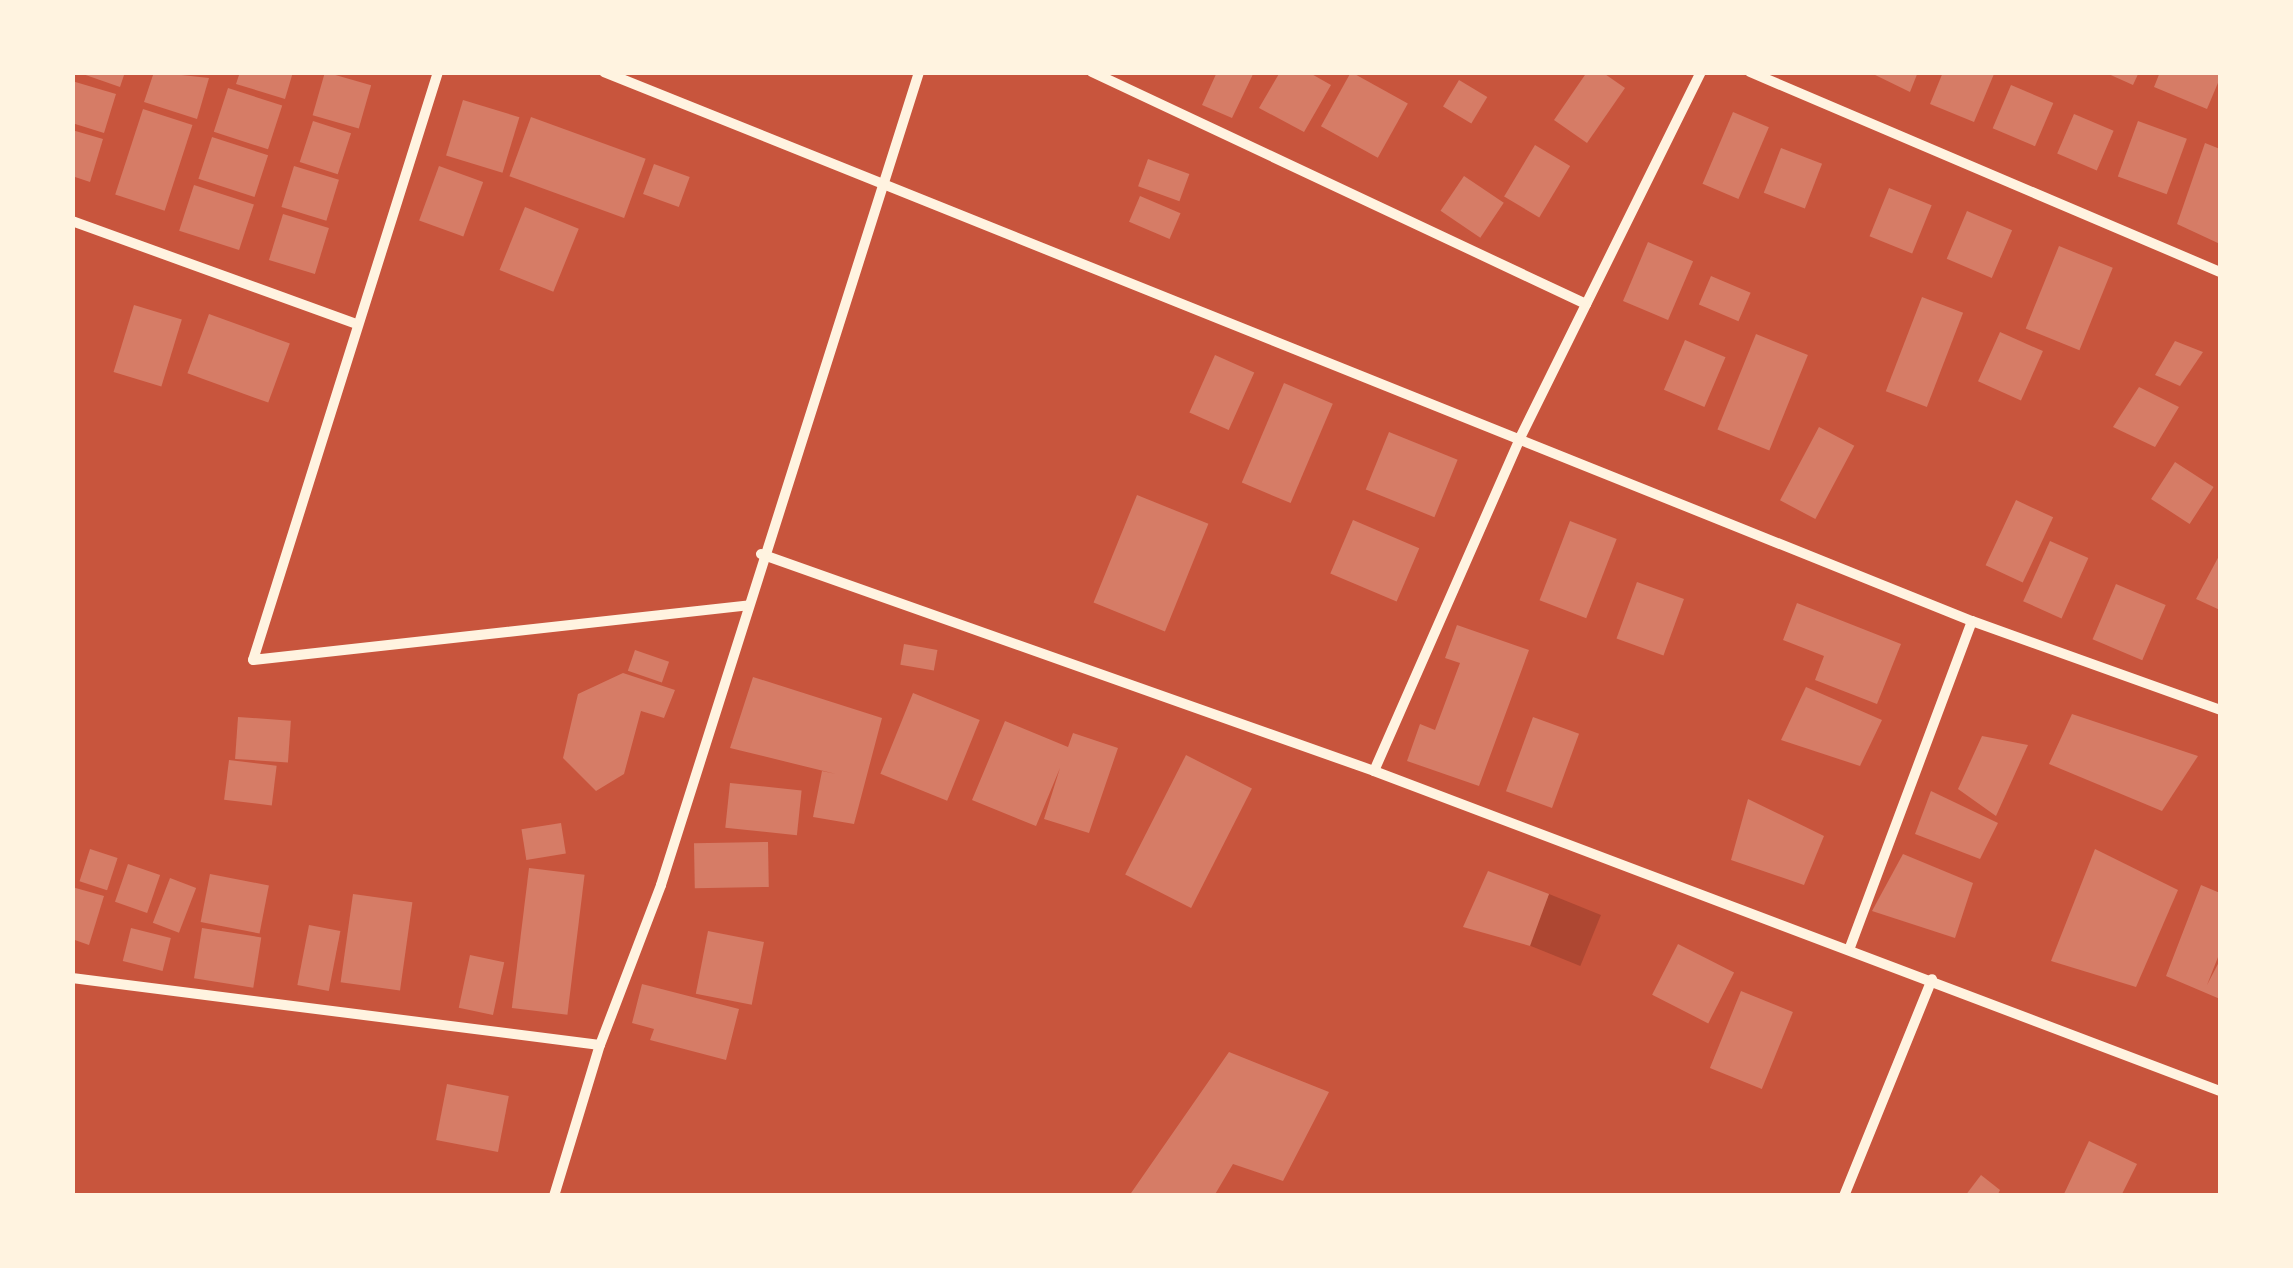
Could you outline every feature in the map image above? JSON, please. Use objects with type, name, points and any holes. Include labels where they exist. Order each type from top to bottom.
[{"type":"street","points":[[438,72],[354,323],[253,660],[748,605]]},
{"type":"street","points":[[604,72],[881,188],[1520,438],[1972,621],[2220,710]]},
{"type":"street","points":[[554,1196],[600,1044],[661,885],[761,554],[919,72]]},
{"type":"street","points":[[1092,72],[1586,304]]},
{"type":"street","points":[[1374,771],[1520,438],[1701,72]]},
{"type":"street","points":[[1750,72],[2220,272]]},
{"type":"street","points":[[72,221],[354,323]]},
{"type":"street","points":[[761,554],[1374,771],[2220,1091]]},
{"type":"street","points":[[1848,950],[1972,621]]},
{"type":"street","points":[[72,978],[600,1044]]},
{"type":"street","points":[[1844,1196],[1932,979]]},
{"type":"shaded area","points":[[1549,894],[1601,915],[1580,966],[1528,945]]},
{"type":"building","points":[[77,72],[125,72],[120,87]]},
{"type":"building","points":[[154,72],[209,78],[197,119],[144,102]]},
{"type":"building","points":[[240,72],[293,72],[285,99],[236,84]]},
{"type":"building","points":[[325,72],[371,85],[359,128],[313,115]]},
{"type":"building","points":[[1217,72],[1254,72],[1232,118],[1202,105]]},
{"type":"building","points":[[1280,72],[1308,72],[1331,85],[1304,132],[1259,108]]},
{"type":"building","points":[[1351,72],[1408,104],[1378,158],[1321,126]]},
{"type":"building","points":[[1587,72],[1602,72],[1625,88],[1587,143],[1554,120]]},
{"type":"building","points":[[1869,72],[1918,72],[1910,92]]},
{"type":"building","points":[[1943,72],[1994,74],[1974,122],[1930,104]]},
{"type":"building","points":[[2104,72],[2139,72],[2133,85]]},
{"type":"building","points":[[2160,72],[2220,72],[2220,78],[2207,109],[2154,87]]},
{"type":"building","points":[[1459,80],[1487,97],[1471,124],[1443,107]]},
{"type":"building","points":[[72,81],[116,94],[104,133],[72,123]]},
{"type":"building","points":[[2011,85],[2053,103],[2035,146],[1993,128]]},
{"type":"building","points":[[228,88],[282,106],[268,149],[214,132]]},
{"type":"building","points":[[463,100],[519,117],[502,173],[446,155]]},
{"type":"building","points":[[143,109],[192,125],[165,211],[115,195]]},
{"type":"building","points":[[1733,112],[1769,127],[1738,199],[1703,184]]},
{"type":"building","points":[[2074,114],[2114,131],[2097,170],[2057,154]]},
{"type":"building","points":[[531,117],[646,159],[624,218],[509,176]]},
{"type":"building","points":[[313,121],[351,133],[338,174],[300,162]]},
{"type":"building","points":[[2138,121],[2187,139],[2167,194],[2118,176]]},
{"type":"building","points":[[72,130],[103,139],[90,182],[72,176]]},
{"type":"building","points":[[212,137],[268,155],[255,197],[198,179]]},
{"type":"building","points":[[2205,143],[2220,149],[2220,244],[2177,224]]},
{"type":"building","points":[[1535,145],[1570,166],[1539,218],[1504,196]]},
{"type":"building","points":[[1781,148],[1822,164],[1805,209],[1764,193]]},
{"type":"building","points":[[1148,159],[1189,174],[1179,201],[1138,186]]},
{"type":"building","points":[[654,164],[690,177],[679,207],[643,194]]},
{"type":"building","points":[[294,166],[339,180],[326,221],[281,207]]},
{"type":"building","points":[[439,166],[483,182],[463,237],[419,221]]},
{"type":"building","points":[[1464,176],[1504,203],[1480,238],[1441,211]]},
{"type":"building","points":[[194,185],[254,204],[239,250],[179,231]]},
{"type":"building","points":[[1889,188],[1932,205],[1912,253],[1870,236]]},
{"type":"building","points":[[1140,196],[1181,213],[1170,239],[1129,222]]},
{"type":"building","points":[[525,207],[579,229],[553,292],[500,270]]},
{"type":"building","points":[[1967,211],[2012,230],[1992,278],[1947,259]]},
{"type":"building","points":[[283,214],[329,228],[315,274],[269,260]]},
{"type":"building","points":[[1648,242],[1693,261],[1668,320],[1623,301]]},
{"type":"building","points":[[2059,246],[2113,268],[2079,350],[2026,329]]},
{"type":"building","points":[[1711,276],[1751,293],[1738,321],[1699,305]]},
{"type":"building","points":[[1922,297],[1963,313],[1927,407],[1886,391]]},
{"type":"building","points":[[134,305],[182,320],[161,387],[114,372]]},
{"type":"building","points":[[209,314],[290,343],[268,403],[187,373]]},
{"type":"building","points":[[2000,332],[2043,351],[2021,400],[1978,381]]},
{"type":"building","points":[[1756,334],[1808,355],[1769,450],[1717,429]]},
{"type":"building","points":[[1685,340],[1726,357],[1704,407],[1664,390]]},
{"type":"building","points":[[2175,341],[2203,352],[2180,386],[2155,375]]},
{"type":"building","points":[[1215,355],[1254,372],[1229,430],[1189,413]]},
{"type":"building","points":[[1284,383],[1333,404],[1291,503],[1242,482]]},
{"type":"building","points":[[2139,387],[2179,407],[2155,447],[2113,427]]},
{"type":"building","points":[[1819,427],[1854,446],[1815,519],[1780,500]]},
{"type":"building","points":[[1389,432],[1458,460],[1434,517],[1366,489]]},
{"type":"building","points":[[2175,462],[2214,487],[2190,524],[2151,499]]},
{"type":"building","points":[[1137,495],[1208,524],[1165,631],[1094,603]]},
{"type":"building","points":[[2016,500],[2053,517],[2023,583],[1986,565]]},
{"type":"building","points":[[1353,520],[1419,548],[1397,602],[1330,573]]},
{"type":"building","points":[[1570,521],[1617,539],[1586,618],[1540,600]]},
{"type":"building","points":[[2050,541],[2088,558],[2062,618],[2023,601]]},
{"type":"building","points":[[2220,554],[2220,610],[2196,599]]},
{"type":"building","points":[[1637,582],[1684,599],[1663,655],[1616,638]]},
{"type":"building","points":[[2116,584],[2166,605],[2142,660],[2093,639]]},
{"type":"building","points":[[1797,603],[1901,644],[1877,704],[1815,680],[1824,656],[1783,640]]},
{"type":"building","points":[[1457,625],[1529,650],[1479,786],[1407,761],[1420,724],[1435,730],[1460,663],[1445,658]]},
{"type":"building","points":[[904,644],[937,650],[934,671],[900,665]]},
{"type":"building","points":[[635,650],[669,662],[662,683],[628,671]]},
{"type":"building","points":[[623,673],[675,690],[664,718],[641,711],[624,774],[596,791],[563,758],[578,694]]},
{"type":"building","points":[[753,677],[882,718],[854,824],[813,817],[822,771],[836,774],[730,748]]},
{"type":"building","points":[[1806,687],[1882,720],[1860,766],[1781,740]]},
{"type":"building","points":[[913,693],[980,720],[947,801],[880,774]]},
{"type":"building","points":[[2072,714],[2198,756],[2162,811],[2049,764]]},
{"type":"building","points":[[238,717],[291,721],[288,763],[235,759]]},
{"type":"building","points":[[1533,717],[1579,734],[1552,808],[1506,791]]},
{"type":"building","points":[[1005,721],[1068,747],[1073,733],[1118,748],[1089,833],[1044,819],[1060,768],[1036,826],[972,800]]},
{"type":"building","points":[[1982,736],[2028,745],[1996,816],[1958,789]]},
{"type":"building","points":[[1186,755],[1252,789],[1191,908],[1125,874]]},
{"type":"building","points":[[229,760],[277,766],[272,806],[224,800]]},
{"type":"building","points":[[730,783],[802,791],[797,835],[725,828]]},
{"type":"building","points":[[1931,791],[1998,823],[1980,859],[1915,834]]},
{"type":"building","points":[[1748,799],[1824,836],[1804,885],[1731,860]]},
{"type":"building","points":[[561,823],[566,854],[526,860],[521,829]]},
{"type":"building","points":[[768,842],[769,887],[695,888],[694,843]]},
{"type":"building","points":[[90,849],[118,858],[107,890],[79,881]]},
{"type":"building","points":[[2095,849],[2178,890],[2136,987],[2051,961]]},
{"type":"building","points":[[1903,854],[1973,883],[1955,938],[1872,911]]},
{"type":"building","points":[[128,864],[160,875],[147,913],[115,902]]},
{"type":"building","points":[[529,868],[585,875],[567,1015],[512,1008]]},
{"type":"building","points":[[1488,871],[1549,894],[1530,946],[1463,927]]},
{"type":"building","points":[[210,874],[269,885],[260,934],[201,922]]},
{"type":"building","points":[[170,878],[196,888],[179,933],[153,923]]},
{"type":"building","points":[[2201,885],[2220,893],[2220,952],[2207,985],[2220,960],[2220,999],[2166,976]]},
{"type":"building","points":[[72,887],[104,896],[89,945],[72,939]]},
{"type":"building","points":[[353,894],[412,902],[400,990],[341,982]]},
{"type":"building","points":[[309,925],[340,931],[329,991],[297,985]]},
{"type":"building","points":[[131,928],[171,938],[163,971],[123,961]]},
{"type":"building","points":[[202,928],[261,937],[253,988],[194,978]]},
{"type":"building","points":[[708,931],[764,942],[752,1005],[696,994]]},
{"type":"building","points":[[1678,944],[1734,973],[1708,1023],[1652,995]]},
{"type":"building","points":[[470,955],[504,962],[493,1015],[459,1008]]},
{"type":"building","points":[[642,984],[739,1009],[726,1060],[650,1040],[654,1029],[632,1023]]},
{"type":"building","points":[[1741,991],[1793,1012],[1762,1089],[1710,1068]]},
{"type":"building","points":[[1229,1052],[1329,1092],[1283,1181],[1233,1164],[1214,1196],[1129,1196]]},
{"type":"building","points":[[447,1084],[509,1096],[498,1152],[436,1140]]},
{"type":"building","points":[[2089,1141],[2137,1164],[2121,1196],[2063,1196]]},
{"type":"building","points":[[1981,1175],[2000,1190],[1997,1196],[1965,1196]]}]
